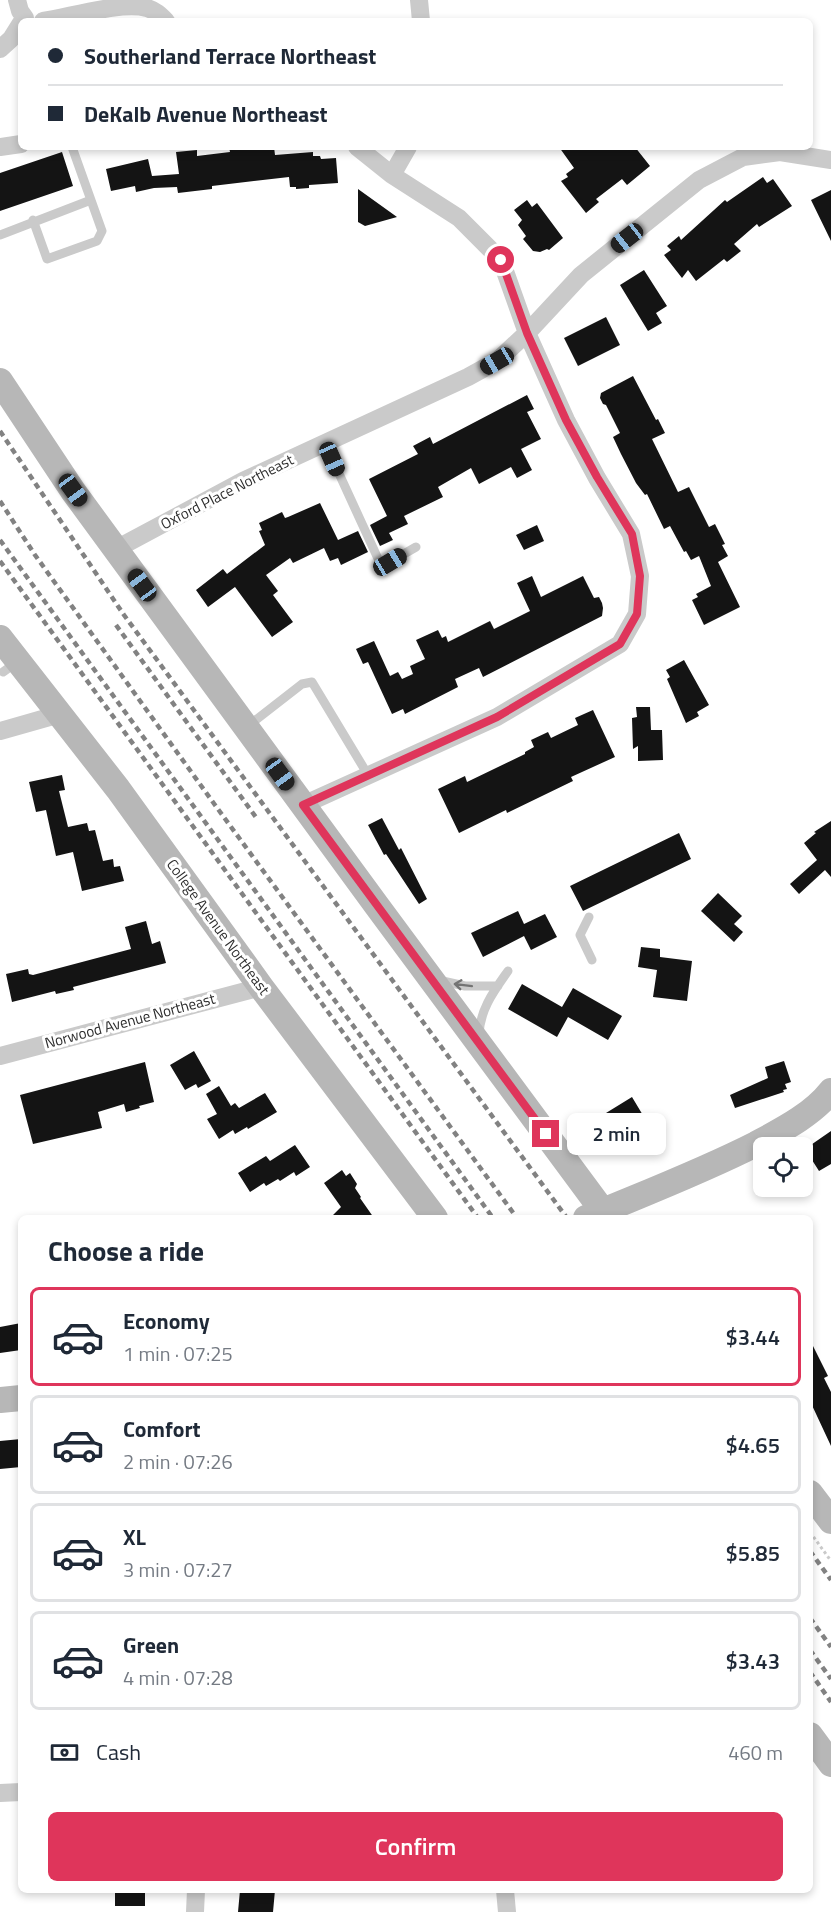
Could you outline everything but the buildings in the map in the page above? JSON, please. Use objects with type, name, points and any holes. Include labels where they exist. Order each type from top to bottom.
[{"type":"main road","points":[[0,381],[73,490],[478,1043],[598,1215]]},
{"type":"main road","name":"College Avenue Northeast","points":[[0,638],[10,667],[60,714],[118,789],[261,987],[433,1215]]},
{"type":"main road","points":[[601,1215],[727,1158],[786,1128],[831,1091]]},
{"type":"main road","points":[[0,1400],[18,1398]]},
{"type":"main road","points":[[813,1497],[831,1521]]},
{"type":"main road","points":[[813,1739],[831,1764]]},
{"type":"street","points":[[17,0],[20,11],[26,18]]},
{"type":"street","points":[[419,0],[421,18]]},
{"type":"street","points":[[49,18],[127,6],[149,8],[163,18]]},
{"type":"street","points":[[0,49],[18,31]]},
{"type":"street","points":[[0,147],[18,144]]},
{"type":"street","points":[[303,805],[497,717],[620,644],[637,614],[640,576],[632,534],[566,420],[527,333],[501,260],[459,218],[392,175],[361,150]]},
{"type":"street","points":[[392,175],[406,150]]},
{"type":"street","name":"Oxford Place Northeast","points":[[116,549],[243,481],[468,377],[497,361],[527,333],[581,275],[699,180],[743,157],[780,152],[831,160]]},
{"type":"street","points":[[0,730],[60,714]]},
{"type":"street","name":"Norwood Avenue Northeast","points":[[0,1056],[261,987]]},
{"type":"street","points":[[0,1793],[18,1792]]},
{"type":"street","points":[[195,1912],[196,1893]]},
{"type":"street","points":[[505,1893],[507,1912]]},
{"type":"lane","points":[[33,220],[47,259],[97,241],[102,231],[73,150]]},
{"type":"lane","points":[[0,235],[33,220],[92,200]]},
{"type":"lane","points":[[325,443],[380,563],[390,562],[416,547]]},
{"type":"lane","points":[[246,727],[302,684],[312,682],[368,775]]},
{"type":"lane","points":[[589,917],[580,935],[592,960]]},
{"type":"lane","points":[[478,1043],[479,1023],[486,1003],[508,970]]},
{"type":"lane","points":[[430,978],[465,986],[498,986]]},
{"type":"path","points":[[813,1536],[831,1561]]},
{"type":"railway","points":[[0,431],[124,615],[565,1215]]},
{"type":"railway","points":[[0,501],[35,555],[215,805],[515,1215]]},
{"type":"railway","points":[[0,540],[491,1215]]},
{"type":"railway","points":[[0,561],[476,1215]]},
{"type":"railway","points":[[116,625],[258,820]]},
{"type":"railway","points":[[813,1555],[831,1580]]},
{"type":"railway","points":[[813,1622],[831,1647]]},
{"type":"railway","points":[[813,1654],[831,1679]]},
{"type":"railway","points":[[813,1676],[831,1702]]},
{"type":"route","points":[[501,260],[527,333],[566,420],[632,534],[640,576],[637,614],[620,644],[497,717],[303,805],[546,1134]]}]
